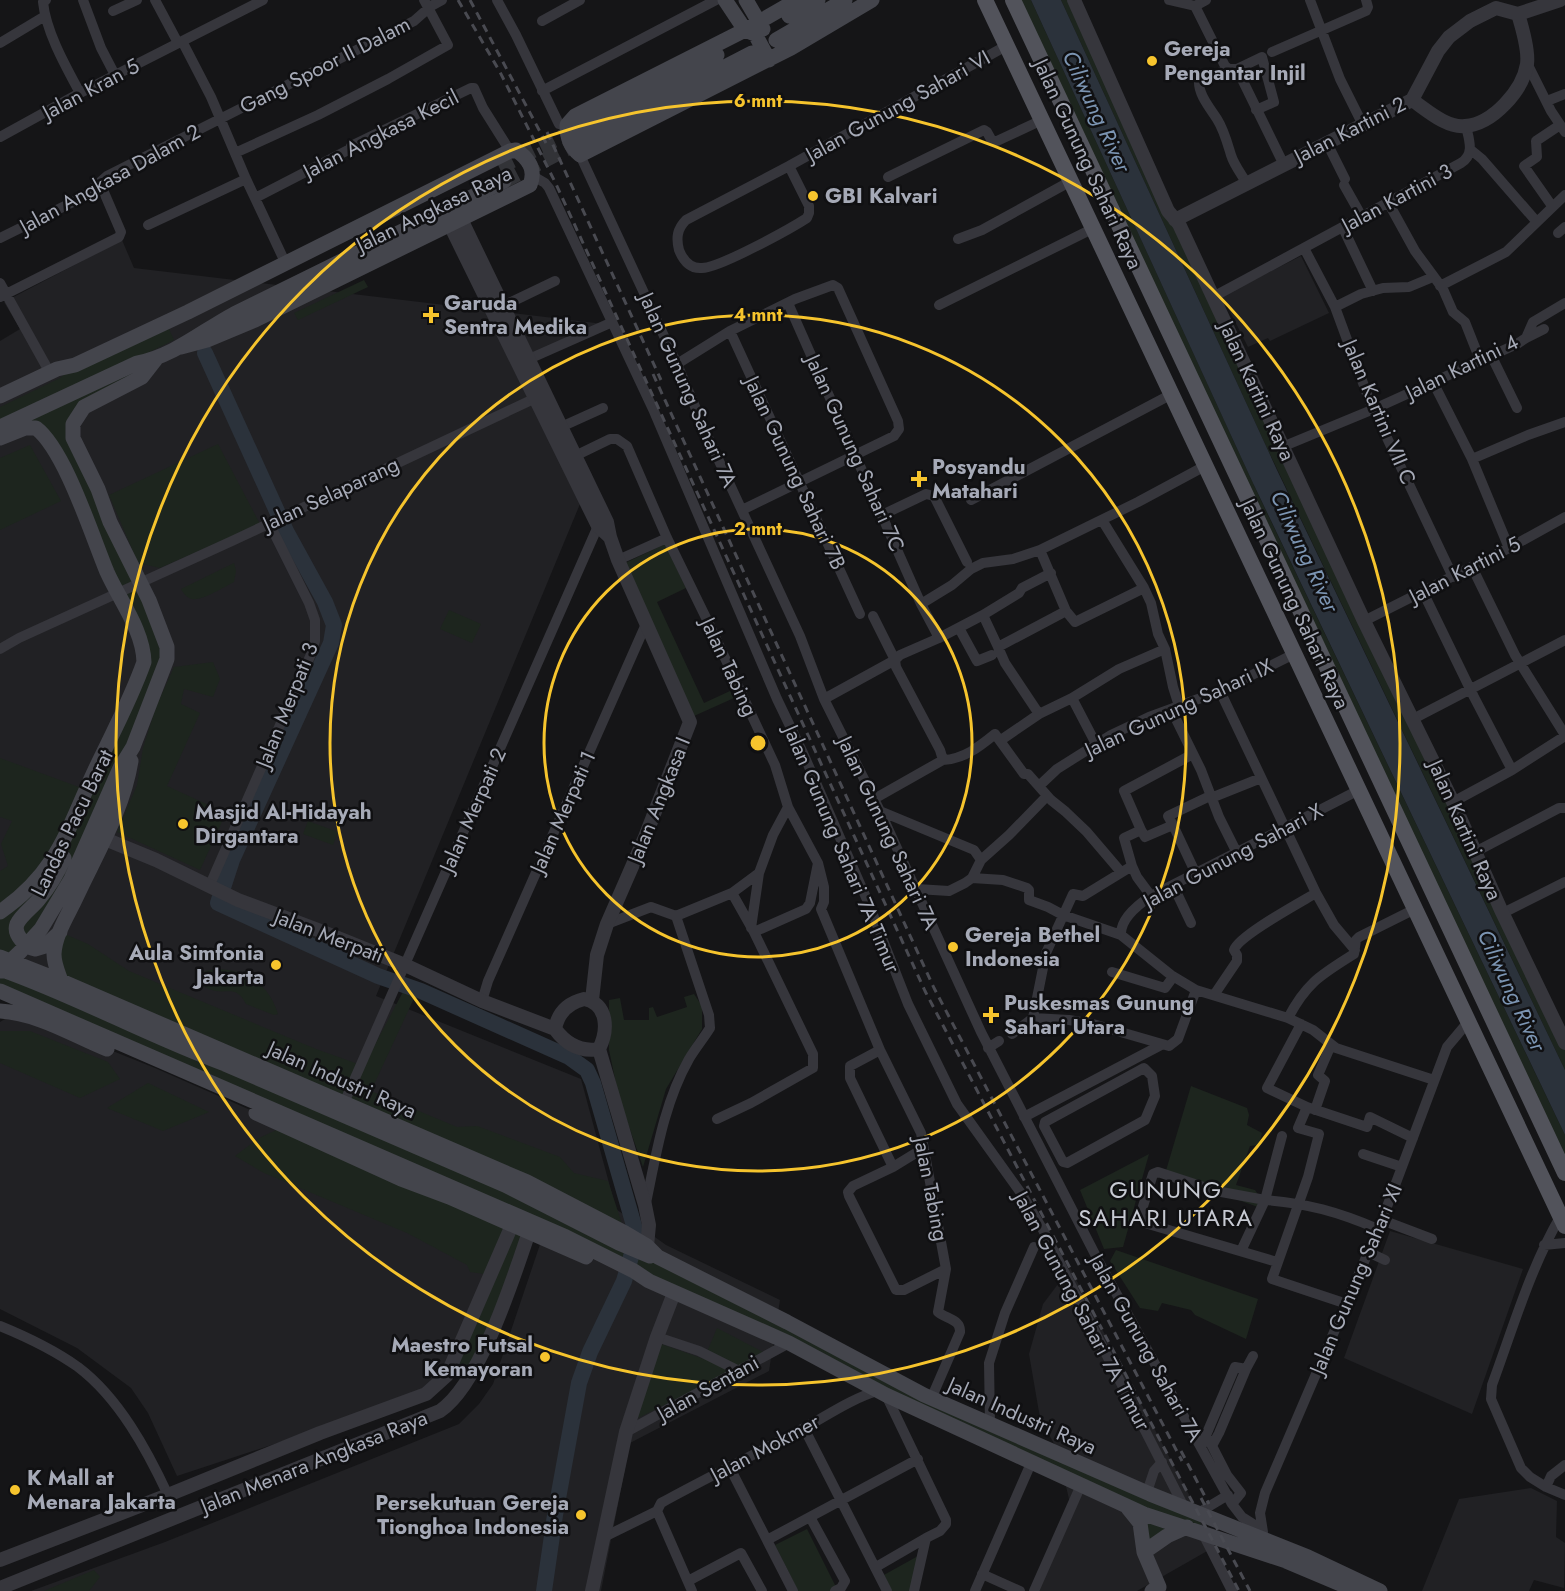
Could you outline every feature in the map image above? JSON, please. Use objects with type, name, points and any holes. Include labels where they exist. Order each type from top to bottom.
[{"type":"main road","points":[[725,0],[747,41]]},
{"type":"main road","points":[[746,0],[770,41]]},
{"type":"main road","points":[[770,41],[797,0]]},
{"type":"main road","points":[[770,41],[818,0]]},
{"type":"main road","points":[[575,138],[770,41],[845,0]]},
{"type":"main road","points":[[747,41],[770,41],[872,0]]},
{"type":"main road","name":"Jalan Gunung Sahari Raya","points":[[985,0],[1563,1222]]},
{"type":"main road","name":"Jalan Gunung Sahari Raya","points":[[1013,0],[1565,1173]]},
{"type":"main road","points":[[575,138],[747,41],[755,34],[770,41]]},
{"type":"main road","points":[[1042,120],[1065,109]]},
{"type":"main road","name":"Jalan Angkasa Raya","points":[[0,396],[50,373],[75,365],[188,312],[510,152],[516,150],[524,155],[531,167],[533,176],[530,185],[255,320],[207,340],[181,346]]},
{"type":"main road","name":"Jalan Angkasa Raya","points":[[0,427],[137,363],[156,359],[228,318],[501,174],[233,299],[188,312]]},
{"type":"main road","name":"Jalan Angkasa Raya","points":[[141,583],[110,522],[98,489],[73,438],[73,424],[84,407],[142,377],[156,359]]},
{"type":"main road","name":"Jalan Angkasa Raya","points":[[0,407],[60,378],[75,365]]},
{"type":"main road","points":[[0,438],[25,428],[36,428],[50,442],[76,494],[117,594],[142,643],[144,662],[55,858],[12,904],[0,912]]},
{"type":"main road","points":[[61,981],[54,951],[60,932],[105,839],[120,801],[133,747],[167,659],[168,647],[141,583]]},
{"type":"main road","name":"Landas Pacu Barat","points":[[0,970],[21,952],[50,915],[71,879],[120,768],[133,747]]},
{"type":"main road","points":[[60,932],[45,946],[35,949],[23,942],[16,929],[17,924],[39,900],[61,866],[79,822],[80,807]]},
{"type":"main road","name":"Jalan Industri Raya","points":[[0,957],[220,1049],[342,1109],[646,1249],[931,1399],[1149,1493],[1264,1535],[1380,1591]]},
{"type":"main road","name":"Jalan Industri Raya","points":[[0,970],[36,982],[185,1050],[527,1182],[622,1238]]},
{"type":"main road","name":"Jalan Industri Raya","points":[[0,991],[401,1179],[451,1192],[566,1237],[625,1272]]},
{"type":"main road","name":"Jalan Industri Raya","points":[[0,1011],[16,1012],[37,1019],[329,1134],[451,1192],[512,1225],[649,1281],[789,1343],[882,1393],[1144,1514],[1286,1561],[1357,1591]]},
{"type":"main road","points":[[220,1049],[225,1065]]},
{"type":"main road","points":[[329,1134],[342,1109]]},
{"type":"main road","points":[[1533,1158],[1552,1149]]},
{"type":"main road","points":[[505,1185],[527,1182]]},
{"type":"main road","points":[[1144,1514],[1149,1493]]},
{"type":"main road","points":[[1127,1506],[1140,1523],[1144,1552],[1157,1590]]},
{"type":"main road","points":[[1144,1552],[1161,1540],[1195,1529]]},
{"type":"street","points":[[83,0],[101,48],[115,75]]},
{"type":"street","points":[[113,11],[137,0]]},
{"type":"street","points":[[154,0],[212,97],[234,153],[285,262]]},
{"type":"street","name":"Jalan Kran 5","points":[[0,137],[80,93],[263,0]]},
{"type":"street","name":"Gang Spoor II Dalam","points":[[220,119],[414,21],[426,5],[431,6],[442,0]]},
{"type":"street","points":[[497,0],[542,91],[716,0]]},
{"type":"street","points":[[542,21],[580,0]]},
{"type":"street","name":"Jalan Kartini Raya","points":[[1074,0],[1168,211],[1179,224],[1364,621],[1454,802],[1503,913],[1563,1034]]},
{"type":"street","points":[[1169,0],[1195,6],[1206,0]]},
{"type":"street","points":[[1310,0],[1340,79],[1363,125]]},
{"type":"street","points":[[1272,52],[1366,11],[1368,7],[1366,0]]},
{"type":"street","points":[[1495,4],[1518,14],[1560,0]]},
{"type":"street","points":[[44,1],[45,16],[80,93]]},
{"type":"street","name":"Jalan Kartini 2","points":[[1175,220],[1412,100],[1438,51],[1449,37],[1495,4]]},
{"type":"street","points":[[234,153],[318,115],[448,45],[426,5]]},
{"type":"street","points":[[1195,6],[1225,66],[1233,69],[1284,165]]},
{"type":"street","points":[[1518,14],[1527,63],[1562,129],[1536,141],[1537,157],[1524,166],[1552,206]]},
{"type":"street","points":[[0,43],[45,16]]},
{"type":"street","name":"Jalan Gunung Sahari VI","points":[[789,166],[809,206],[807,218],[720,263],[702,269],[688,265],[682,258],[677,241],[679,228],[686,220],[1006,46]]},
{"type":"street","points":[[1247,184],[1232,158],[1226,139],[1198,83],[1262,57],[1274,101],[1256,110]]},
{"type":"street","points":[[1412,100],[1451,124],[1466,126],[1483,120],[1502,109],[1514,94],[1527,63]]},
{"type":"street","name":"Jalan Angkasa Kecil","points":[[255,198],[352,148],[351,146],[471,88],[474,88],[483,108],[510,152]]},
{"type":"street","name":"Jalan Gunung Sahari 7A","points":[[542,91],[559,124],[575,138],[800,636],[824,699],[917,889],[988,1048],[1099,1262],[1223,1478],[1230,1500]]},
{"type":"street","points":[[1547,101],[1565,94]]},
{"type":"street","name":"Jalan Angkasa Dalam 2","points":[[0,238],[83,197],[107,176],[220,119]]},
{"type":"street","points":[[888,177],[984,130],[992,141],[997,141],[1042,120]]},
{"type":"street","name":"Jalan Kartini 3","points":[[1214,297],[1461,163],[1469,156],[1470,150],[1466,126]]},
{"type":"street","points":[[1327,143],[1362,217]]},
{"type":"street","points":[[1470,150],[1486,164],[1536,221]]},
{"type":"street","name":"Jalan Gunung Sahari 7A Timur","points":[[533,176],[549,188],[653,409],[777,699],[868,902],[908,1004],[947,1084],[957,1104],[1023,1196],[1043,1230],[1162,1462],[1191,1510]]},
{"type":"street","points":[[148,225],[246,179]]},
{"type":"street","points":[[958,238],[982,230],[1071,181]]},
{"type":"street","points":[[3,296],[119,237],[121,232],[100,183]]},
{"type":"street","points":[[1335,307],[1353,297],[1372,291],[1390,287],[1402,289],[1436,282],[1506,252],[1565,195]]},
{"type":"street","points":[[1388,202],[1415,252],[1443,290],[1453,312],[1465,322],[1480,360]]},
{"type":"street","name":"Jalan Angkasa I","points":[[455,222],[503,306],[529,359],[540,396],[561,427],[603,524]]},
{"type":"street","name":"Jalan Angkasa I","points":[[455,222],[610,537],[690,722],[645,837],[607,924],[595,962],[592,1000]]},
{"type":"street","points":[[939,305],[1094,228]]},
{"type":"street","points":[[1343,228],[1372,291]]},
{"type":"street","name":"Jalan Kartini VII C","points":[[1304,248],[1335,307],[1374,409],[1453,577]]},
{"type":"street","points":[[503,306],[555,281]]},
{"type":"street","points":[[0,283],[3,296],[50,373]]},
{"type":"street","points":[[677,364],[730,332],[829,285],[838,288],[898,421],[899,429],[894,436],[742,510]]},
{"type":"street","name":"Jalan Gunung Sahari 7C","points":[[788,303],[921,604],[939,638]]},
{"type":"street","name":"Jalan Kartini 4","points":[[1282,447],[1374,409],[1526,338],[1533,322],[1565,303]]},
{"type":"street","points":[[529,359],[608,324]]},
{"type":"street","points":[[1526,338],[1544,329]]},
{"type":"street","name":"Jalan Gunung Sahari 7B","points":[[730,332],[860,614]]},
{"type":"street","points":[[1491,355],[1517,408]]},
{"type":"street","points":[[1433,382],[1472,459],[1509,548]]},
{"type":"street","points":[[971,500],[1172,394]]},
{"type":"street","name":"Jalan Selaparang","points":[[0,649],[19,638],[540,396]]},
{"type":"street","points":[[561,427],[603,408]]},
{"type":"street","points":[[1472,459],[1565,422]]},
{"type":"street","name":"Jalan Tabing","points":[[575,456],[610,440],[617,439],[627,446],[667,538],[774,765],[788,807],[818,863],[825,887],[821,909],[880,1050],[921,1133],[946,1269],[938,1312],[960,1327],[960,1332],[931,1399]]},
{"type":"street","points":[[921,604],[983,563],[1013,559],[1040,550],[1205,466]]},
{"type":"street","points":[[882,515],[926,494],[934,496],[967,562]]},
{"type":"street","name":"Jalan Kartini 5","points":[[1364,621],[1453,577],[1565,517]]},
{"type":"street","name":"Jalan Merpati 3","points":[[213,889],[315,641],[315,620],[278,519]]},
{"type":"street","points":[[1102,520],[1151,603],[1158,634],[1165,649],[1175,707],[1211,797],[1237,853]]},
{"type":"street","name":"Jalan Merpati 2","points":[[342,1109],[603,524]]},
{"type":"street","points":[[618,560],[667,538]]},
{"type":"street","points":[[1040,550],[1052,573],[1066,611],[1075,622],[1144,588]]},
{"type":"street","points":[[1454,802],[1512,770],[1565,736],[1519,663],[1472,567]]},
{"type":"street","points":[[824,699],[895,660],[900,655],[983,615],[1019,593],[1022,588],[1052,573]]},
{"type":"street","points":[[1423,592],[1512,770]]},
{"type":"street","points":[[959,628],[977,662],[1066,611]]},
{"type":"street","points":[[983,615],[995,651],[1039,714]]},
{"type":"street","points":[[873,616],[943,760]]},
{"type":"street","name":"Jalan Merpati 1","points":[[482,1001],[488,981],[646,624]]},
{"type":"street","points":[[1413,719],[1565,640]]},
{"type":"street","points":[[1001,740],[1039,714],[1072,699],[1119,669],[1165,649]]},
{"type":"street","name":"Jalan Gunung Sahari IX","points":[[1039,786],[1057,769],[1096,744],[1149,717],[1220,691],[1294,654]]},
{"type":"street","points":[[1220,691],[1316,893],[1334,925],[1355,950]]},
{"type":"street","points":[[1072,699],[1096,744]]},
{"type":"street","points":[[874,799],[943,760],[956,759],[980,746],[995,734],[1024,774],[1028,774],[1047,796],[1086,831],[1121,872]]},
{"type":"street","points":[[1173,825],[1145,837],[1124,791],[1193,754]]},
{"type":"street","points":[[1196,874],[1168,816],[1261,778]]},
{"type":"street","name":"Jalan Gunung Sahari X","points":[[1121,935],[1121,930],[1134,909],[1151,896],[1359,790]]},
{"type":"street","points":[[917,889],[949,891],[961,886],[972,878],[981,860],[1047,796]]},
{"type":"street","points":[[752,930],[759,873],[773,835],[788,807]]},
{"type":"street","points":[[1475,852],[1559,808],[1565,808]]},
{"type":"street","points":[[880,811],[974,850],[981,860]]},
{"type":"street","points":[[1141,830],[1124,840],[1137,877],[1151,896]]},
{"type":"street","name":"Jalan Merpati","points":[[105,839],[156,860],[213,889],[403,971],[555,1029]]},
{"type":"street","points":[[752,930],[806,909],[810,903],[818,863]]},
{"type":"street","points":[[1033,1018],[1046,953],[1073,893],[1083,896],[1132,866]]},
{"type":"street","points":[[607,924],[651,907],[676,916],[732,893],[759,873]]},
{"type":"street","points":[[972,878],[1003,880],[1027,888],[1029,900],[1063,915],[1121,935],[1173,976],[1196,990],[1288,1018],[1313,1030],[1331,1045],[1347,1053],[1434,1080]]},
{"type":"street","points":[[1503,913],[1565,882]]},
{"type":"street","points":[[1173,885],[1191,923]]},
{"type":"street","points":[[717,1119],[813,1068],[813,1054],[732,893]]},
{"type":"street","points":[[1214,995],[1237,961],[1234,950],[1236,945],[1250,933],[1316,893]]},
{"type":"street","points":[[810,903],[821,909]]},
{"type":"street","points":[[1288,1018],[1310,984],[1354,954],[1356,940],[1359,937],[1414,909]]},
{"type":"street","points":[[645,1205],[664,1123],[676,1086],[689,1059],[710,1028],[709,1015],[676,916]]},
{"type":"street","points":[[1112,972],[1166,988],[1173,976]]},
{"type":"street","points":[[1012,1034],[1033,1018],[1069,1020],[1094,1024],[1169,1046],[1178,1039],[1196,990]]},
{"type":"street","points":[[599,1049],[585,1049],[571,1044],[555,1029],[558,1018],[570,1004],[584,999],[592,1000],[603,1013],[607,1027],[599,1049],[645,1205],[649,1225],[646,1249]]},
{"type":"street","name":"Jalan Gunung Sahari XI","points":[[1264,1535],[1260,1513],[1265,1492],[1380,1225],[1447,1047],[1468,1022]]},
{"type":"street","points":[[1301,1024],[1267,1088],[1311,1109],[1367,1127],[1370,1118],[1413,1138]]},
{"type":"street","points":[[988,1048],[999,1041]]},
{"type":"street","points":[[1024,1117],[1161,1045]]},
{"type":"street","points":[[1331,1045],[1318,1075],[1325,1081],[1311,1109],[1298,1128],[1319,1134],[1318,1141],[1272,1279],[1347,1304]]},
{"type":"street","points":[[880,1050],[850,1066],[850,1078],[893,1167]]},
{"type":"street","points":[[1144,1068],[1148,1070],[1152,1076],[1155,1096],[1145,1120],[1067,1163],[1063,1162],[1053,1143],[1044,1126],[1045,1122],[1144,1068]]},
{"type":"street","points":[[1241,1251],[1265,1200],[1282,1136]]},
{"type":"street","points":[[1041,1149],[1053,1143]]},
{"type":"street","points":[[924,1148],[893,1167],[853,1186],[848,1192],[896,1290],[904,1290],[946,1269]]},
{"type":"street","points":[[1363,1154],[1402,1167]]},
{"type":"street","points":[[1277,1262],[1143,1221],[1140,1211],[1153,1174],[1160,1172],[1216,1191],[1265,1200],[1298,1202],[1432,1239]]},
{"type":"street","points":[[1563,1222],[1544,1245],[1492,1385],[1491,1399],[1521,1468],[1530,1478],[1565,1495]]},
{"type":"street","name":"Jalan Menara Angkasa Raya","points":[[0,1560],[320,1433],[426,1394],[447,1375],[512,1225]]},
{"type":"street","name":"Jalan Menara Angkasa Raya","points":[[0,1588],[440,1411],[467,1383],[505,1303],[529,1232]]},
{"type":"street","points":[[1544,1245],[1565,1243]]},
{"type":"street","points":[[990,1424],[989,1363],[1005,1313],[1034,1247]]},
{"type":"street","points":[[1368,1252],[1384,1260]]},
{"type":"street","name":"Jalan Sentani","points":[[592,1591],[626,1432],[674,1293]]},
{"type":"street","points":[[0,1326],[31,1339],[78,1367],[101,1389],[141,1441],[168,1495]]},
{"type":"street","points":[[657,1337],[699,1351],[739,1371]]},
{"type":"street","name":"Jalan Sentani","points":[[626,1432],[789,1343]]},
{"type":"street","points":[[1206,1447],[1219,1433],[1253,1356]]},
{"type":"street","points":[[1206,1447],[1206,1435],[1235,1367],[1246,1369]]},
{"type":"street","points":[[444,1379],[462,1389]]},
{"type":"street","points":[[876,1567],[940,1531],[946,1524],[918,1459],[882,1393]]},
{"type":"street","name":"Jalan Mokmer","points":[[604,1537],[657,1511],[661,1503],[864,1395],[882,1393]]},
{"type":"street","points":[[426,1394],[440,1411]]},
{"type":"street","points":[[804,1428],[887,1591]]},
{"type":"street","points":[[767,1540],[918,1459]]},
{"type":"street","points":[[975,1591],[1032,1461]]},
{"type":"street","points":[[1149,1493],[1154,1471],[1162,1462]]},
{"type":"street","points":[[1545,1487],[1551,1476],[1565,1465]]},
{"type":"street","points":[[729,1466],[793,1591]]},
{"type":"street","points":[[1034,1591],[1081,1485]]},
{"type":"street","points":[[1191,1510],[1230,1500],[1242,1517],[1264,1535]]},
{"type":"street","points":[[145,1504],[159,1524]]},
{"type":"street","points":[[657,1511],[690,1586],[741,1553],[762,1591]]},
{"type":"street","points":[[810,1517],[845,1581],[841,1588],[835,1591]]},
{"type":"street","points":[[1195,1529],[1232,1591]]},
{"type":"street","points":[[914,1591],[926,1538]]},
{"type":"street","points":[[982,1574],[1020,1591]]},
{"type":"shaded area","points":[[1013,0],[1031,0],[1259,496],[1565,1135],[1565,1174]]},
{"type":"shaded area","points":[[1061,0],[1074,0],[1565,1043],[1565,1070],[1266,446]]},
{"type":"shaded area","points":[[122,240],[134,268],[612,325],[535,361],[592,475],[376,996],[581,1079],[616,1209],[666,1245],[780,1300],[769,1371],[630,1443],[601,1591],[31,1591],[165,1542],[459,1424],[479,1404],[493,1384],[560,1185],[0,971],[0,341],[20,329],[4,302]]},
{"type":"shaded area","points":[[1301,256],[1329,313],[1270,341],[1268,338],[1248,347],[1222,296]]},
{"type":"shaded area","points":[[364,280],[368,287],[298,320],[294,313]]},
{"type":"shaded area","points":[[166,322],[174,340],[83,385],[156,359],[104,395],[73,424],[167,647],[77,865],[25,945],[0,957],[0,871],[8,866],[1,844],[12,821],[0,817],[0,758],[87,790],[144,662],[42,432],[0,438],[0,407],[60,378],[75,365]]},
{"type":"shaded area","points":[[218,444],[260,524],[160,568],[138,563],[109,495]]},
{"type":"shaded area","points":[[30,445],[61,501],[0,530],[0,458]]},
{"type":"shaded area","points":[[665,544],[686,588],[657,602],[704,703],[730,691],[734,698],[694,716],[623,564]]},
{"type":"shaded area","points":[[234,563],[236,571],[234,582],[213,593],[192,599],[188,598],[181,589]]},
{"type":"shaded area","points":[[449,610],[481,624],[472,643],[440,629]]},
{"type":"shaded area","points":[[213,662],[220,679],[213,697],[184,689],[181,704],[200,713],[167,786],[226,813],[200,870],[117,832],[137,785],[143,748],[156,707],[174,667]]},
{"type":"shaded area","points":[[308,821],[338,832],[333,845],[303,834]]},
{"type":"shaded area","points":[[60,932],[88,944],[129,971],[316,1049],[361,1065],[350,1092],[406,986],[416,994],[371,1091],[457,1127],[477,1126],[560,1157],[574,1173],[608,1181],[625,1233],[61,981]]},
{"type":"shaded area","points":[[0,969],[505,1185],[880,1372],[1199,1514],[1202,1531],[1187,1527],[1144,1552],[1126,1505],[789,1343],[0,989]]},
{"type":"shaded area","points":[[215,969],[237,972],[255,980],[269,994],[278,1014],[274,1015],[246,1004],[243,998],[236,993],[206,988],[196,983],[201,972]]},
{"type":"shaded area","points":[[694,994],[702,1006],[702,1029],[666,1089],[643,1167],[619,1098],[609,1050],[609,1000],[620,998],[624,1020],[649,1020],[649,1008],[653,1007],[657,1017],[687,1007],[684,997]]},
{"type":"shaded area","points":[[16,1012],[155,1068],[512,1225],[447,1375],[426,1394],[177,1476],[148,1413],[131,1388],[77,1348],[0,1309],[0,1022]]},
{"type":"shaded area","points":[[0,1031],[30,1031],[108,1062],[120,1079],[80,1098],[0,1063]]},
{"type":"shaded area","points":[[148,1083],[209,1112],[163,1131],[107,1108]]},
{"type":"shaded area","points":[[1191,1086],[1247,1108],[1249,1115],[1247,1125],[1262,1133],[1259,1145],[1250,1146],[1236,1185],[1255,1190],[1262,1200],[1258,1207],[1165,1174]]},
{"type":"shaded area","points":[[285,1126],[529,1232],[466,1382],[449,1374],[491,1275],[470,1272],[467,1265],[407,1233],[264,1173],[235,1156],[259,1138]]},
{"type":"shaded area","points":[[1149,1154],[1123,1247],[1104,1249],[1080,1190]]},
{"type":"shaded area","points":[[1390,1231],[1523,1269],[1472,1414],[1344,1358]]},
{"type":"shaded area","points":[[1116,1250],[1258,1299],[1246,1339],[1195,1315],[1191,1310],[1162,1303],[1158,1311],[1140,1308],[1110,1261]]},
{"type":"shaded area","points":[[1070,1268],[1216,1546],[1137,1591],[1036,1591],[1071,1508],[1058,1451],[1040,1418],[1029,1354],[1043,1304]]},
{"type":"shaded area","points":[[717,1328],[767,1354],[636,1419],[661,1344],[704,1359]]},
{"type":"shaded area","points":[[1531,1488],[1557,1501],[1556,1537],[1565,1543],[1564,1588],[1534,1580],[1529,1591],[1422,1591],[1459,1499]]},
{"type":"shaded area","points":[[807,1529],[837,1589],[833,1591],[798,1591],[775,1545]]},
{"type":"shaded area","points":[[918,1556],[910,1591],[889,1591],[882,1576]]},
{"type":"shaded area","points":[[94,1570],[100,1577],[89,1591],[44,1591]]},
{"type":"water","name":"Ciliwung River","points":[[1031,0],[1061,0],[1277,470],[1565,1070],[1565,1135],[1252,481]]},
{"type":"waterway","points":[[205,353],[286,531],[325,602],[334,625],[331,643],[232,860],[218,903],[378,976],[421,991],[569,1057],[587,1070],[593,1083],[637,1236],[624,1281],[590,1352],[579,1383],[544,1591]]},
{"type":"tunnel","points":[[499,167],[574,131]]},
{"type":"tunnel","points":[[504,181],[580,142]]},
{"type":"railway","points":[[458,0],[500,72],[556,184],[925,991],[1239,1591]]},
{"type":"railway","points":[[470,0],[546,143]]},
{"type":"railway","points":[[547,132],[661,380]]},
{"type":"railway","points":[[653,374],[934,988],[1182,1461]]},
{"type":"railway","points":[[1181,1451],[1209,1504]]},
{"type":"railway","points":[[1201,1498],[1250,1591]]},
{"type":"place","name":"Gereja Pengantar Injil","points":[[1152,61]]},
{"type":"place","name":"GBI Kalvari","points":[[813,196]]},
{"type":"place","name":"Garuda Sentra Medika","points":[[431,315]]},
{"type":"place","name":"Posyandu Matahari","points":[[919,479]]},
{"type":"place","name":"Masjid Al-Hidayah Dirgantara","points":[[183,824]]},
{"type":"place","name":"Gereja Bethel Indonesia","points":[[953,947]]},
{"type":"place","name":"Aula Simfonia Jakarta","points":[[276,965]]},
{"type":"place","name":"Puskesmas Gunung Sahari Utara","points":[[991,1015]]},
{"type":"place","name":"Maestro Futsal Kemayoran","points":[[545,1357]]},
{"type":"place","name":"K Mall at Menara Jakarta","points":[[15,1490]]},
{"type":"place","name":"Persekutuan Gereja Tionghoa Indonesia","points":[[581,1515]]},
{"type":"district","name":"GUNUNG SAHARI UTARA","points":[[1166,1204]]}]
